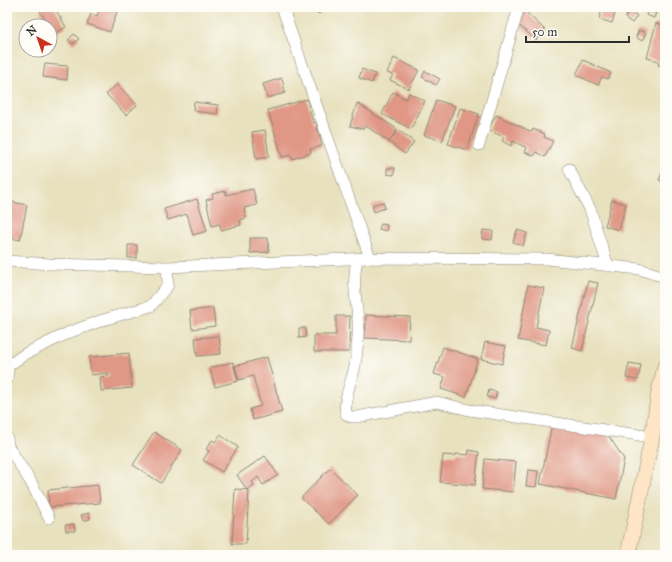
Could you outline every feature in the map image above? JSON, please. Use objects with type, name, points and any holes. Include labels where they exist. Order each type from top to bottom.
[{"type":"street","points":[[282,7],[370,258]]},
{"type":"street","points":[[479,145],[519,7]]},
{"type":"street","points":[[569,169],[590,209],[608,266]]},
{"type":"street","points":[[7,262],[167,266],[370,258],[547,259],[639,269],[665,277]]},
{"type":"street","points":[[357,259],[354,274],[354,292],[358,321],[355,366],[344,406],[346,414],[351,417],[357,417],[437,402],[468,410],[652,437]]},
{"type":"street","points":[[7,380],[8,366],[25,354],[70,332],[103,320],[151,306],[168,286],[167,266]]},
{"type":"street","points":[[628,555],[662,392],[665,367]]},
{"type":"street","points":[[7,438],[8,446],[32,484],[48,518]]},
{"type":"building","points":[[47,7],[54,7],[66,27],[58,32],[58,18],[44,18],[40,11]]},
{"type":"building","points":[[100,7],[117,12],[110,32],[87,24],[91,14],[97,16]]},
{"type":"building","points":[[310,7],[324,7],[319,14]]},
{"type":"building","points":[[603,7],[617,7],[612,23],[599,19]]},
{"type":"building","points":[[643,7],[658,7],[654,18],[646,15],[648,9]]},
{"type":"building","points":[[525,11],[545,30],[536,40],[515,22]]},
{"type":"building","points":[[629,11],[637,16],[632,23],[625,18]]},
{"type":"building","points":[[656,23],[665,26],[665,67],[658,65],[659,61],[647,58]]},
{"type":"building","points":[[639,30],[646,33],[642,41],[636,37]]},
{"type":"building","points":[[74,34],[79,39],[73,44],[68,40]]},
{"type":"building","points":[[394,58],[419,70],[409,89],[390,80],[393,75],[387,73]]},
{"type":"building","points":[[583,60],[611,73],[608,79],[602,77],[598,85],[576,75]]},
{"type":"building","points":[[45,64],[68,66],[67,80],[43,77]]},
{"type":"building","points":[[362,69],[375,74],[372,83],[359,78]]},
{"type":"building","points":[[425,71],[440,79],[436,85],[422,77]]},
{"type":"building","points":[[282,78],[285,93],[267,98],[263,84]]},
{"type":"building","points":[[117,84],[137,105],[126,115],[106,94]]},
{"type":"building","points":[[393,92],[406,99],[409,93],[425,101],[411,129],[382,114]]},
{"type":"building","points":[[307,99],[313,123],[316,122],[322,146],[310,149],[311,153],[292,159],[291,155],[282,157],[268,110]]},
{"type":"building","points":[[436,100],[455,106],[442,141],[424,135]]},
{"type":"building","points":[[194,102],[218,105],[217,114],[193,111]]},
{"type":"building","points":[[357,103],[397,129],[389,142],[366,126],[363,129],[350,126]]},
{"type":"building","points":[[460,108],[479,114],[467,150],[448,144]]},
{"type":"building","points":[[496,115],[532,132],[533,129],[545,134],[544,137],[553,141],[545,157],[536,152],[534,156],[525,152],[527,148],[513,141],[511,146],[502,141],[504,137],[488,130]]},
{"type":"building","points":[[265,130],[269,157],[256,159],[252,132]]},
{"type":"building","points":[[398,130],[414,142],[405,154],[389,142]]},
{"type":"building","points":[[665,166],[665,183],[659,180]]},
{"type":"building","points":[[387,168],[395,168],[394,175],[387,174]]},
{"type":"building","points":[[253,189],[257,205],[244,208],[246,218],[240,220],[241,225],[221,230],[220,224],[212,226],[206,200],[213,198],[212,194],[226,191],[226,195]]},
{"type":"building","points":[[197,199],[207,231],[193,235],[187,214],[168,220],[164,209]]},
{"type":"building","points":[[612,200],[626,204],[619,230],[605,226]]},
{"type":"building","points":[[7,201],[27,205],[20,240],[7,237]]},
{"type":"building","points":[[383,202],[385,208],[374,212],[372,205]]},
{"type":"building","points":[[381,224],[387,225],[386,231],[379,229]]},
{"type":"building","points":[[483,230],[493,231],[492,240],[482,239]]},
{"type":"building","points":[[517,230],[527,233],[523,246],[513,242]]},
{"type":"building","points":[[250,238],[268,238],[269,252],[250,253]]},
{"type":"building","points":[[128,245],[137,245],[137,258],[128,258]]},
{"type":"building","points":[[588,281],[598,283],[582,351],[572,348]]},
{"type":"building","points":[[528,285],[544,288],[536,327],[549,330],[546,345],[518,340]]},
{"type":"building","points":[[213,308],[215,326],[192,329],[190,311]]},
{"type":"building","points":[[366,315],[410,317],[409,340],[365,338]]},
{"type":"building","points":[[336,316],[350,316],[349,352],[314,352],[314,335],[336,335]]},
{"type":"building","points":[[299,328],[305,328],[306,337],[299,338]]},
{"type":"building","points":[[219,336],[221,354],[197,356],[195,338]]},
{"type":"building","points":[[485,342],[506,346],[502,364],[481,359]]},
{"type":"building","points":[[443,347],[478,359],[466,397],[441,389],[445,377],[434,374]]},
{"type":"building","points":[[129,353],[132,388],[101,391],[100,377],[109,376],[109,373],[91,375],[89,357]]},
{"type":"building","points":[[267,357],[282,412],[253,420],[250,409],[261,406],[253,376],[239,380],[235,366]]},
{"type":"building","points":[[233,362],[238,381],[215,387],[210,368]]},
{"type":"building","points":[[629,363],[641,365],[638,380],[626,378]]},
{"type":"building","points":[[489,390],[497,392],[495,399],[487,397]]},
{"type":"building","points":[[552,424],[608,435],[624,459],[616,499],[540,484]]},
{"type":"building","points":[[154,432],[182,450],[161,483],[133,465]]},
{"type":"building","points":[[220,435],[238,447],[222,472],[203,460],[209,451],[206,449],[212,440],[215,442]]},
{"type":"building","points":[[469,450],[479,452],[475,485],[440,482],[443,455],[468,455]]},
{"type":"building","points":[[265,456],[278,475],[263,485],[258,477],[252,482],[254,485],[247,490],[237,475]]},
{"type":"building","points":[[485,459],[516,462],[513,492],[482,489]]},
{"type":"building","points":[[330,468],[358,495],[329,524],[301,498]]},
{"type":"building","points":[[528,470],[538,471],[536,487],[526,486]]},
{"type":"building","points":[[98,485],[100,503],[49,507],[48,490]]},
{"type":"building","points":[[235,489],[249,490],[246,544],[232,544]]},
{"type":"building","points":[[89,513],[90,519],[83,521],[81,515]]},
{"type":"building","points":[[74,524],[75,531],[66,531],[65,525]]}]
